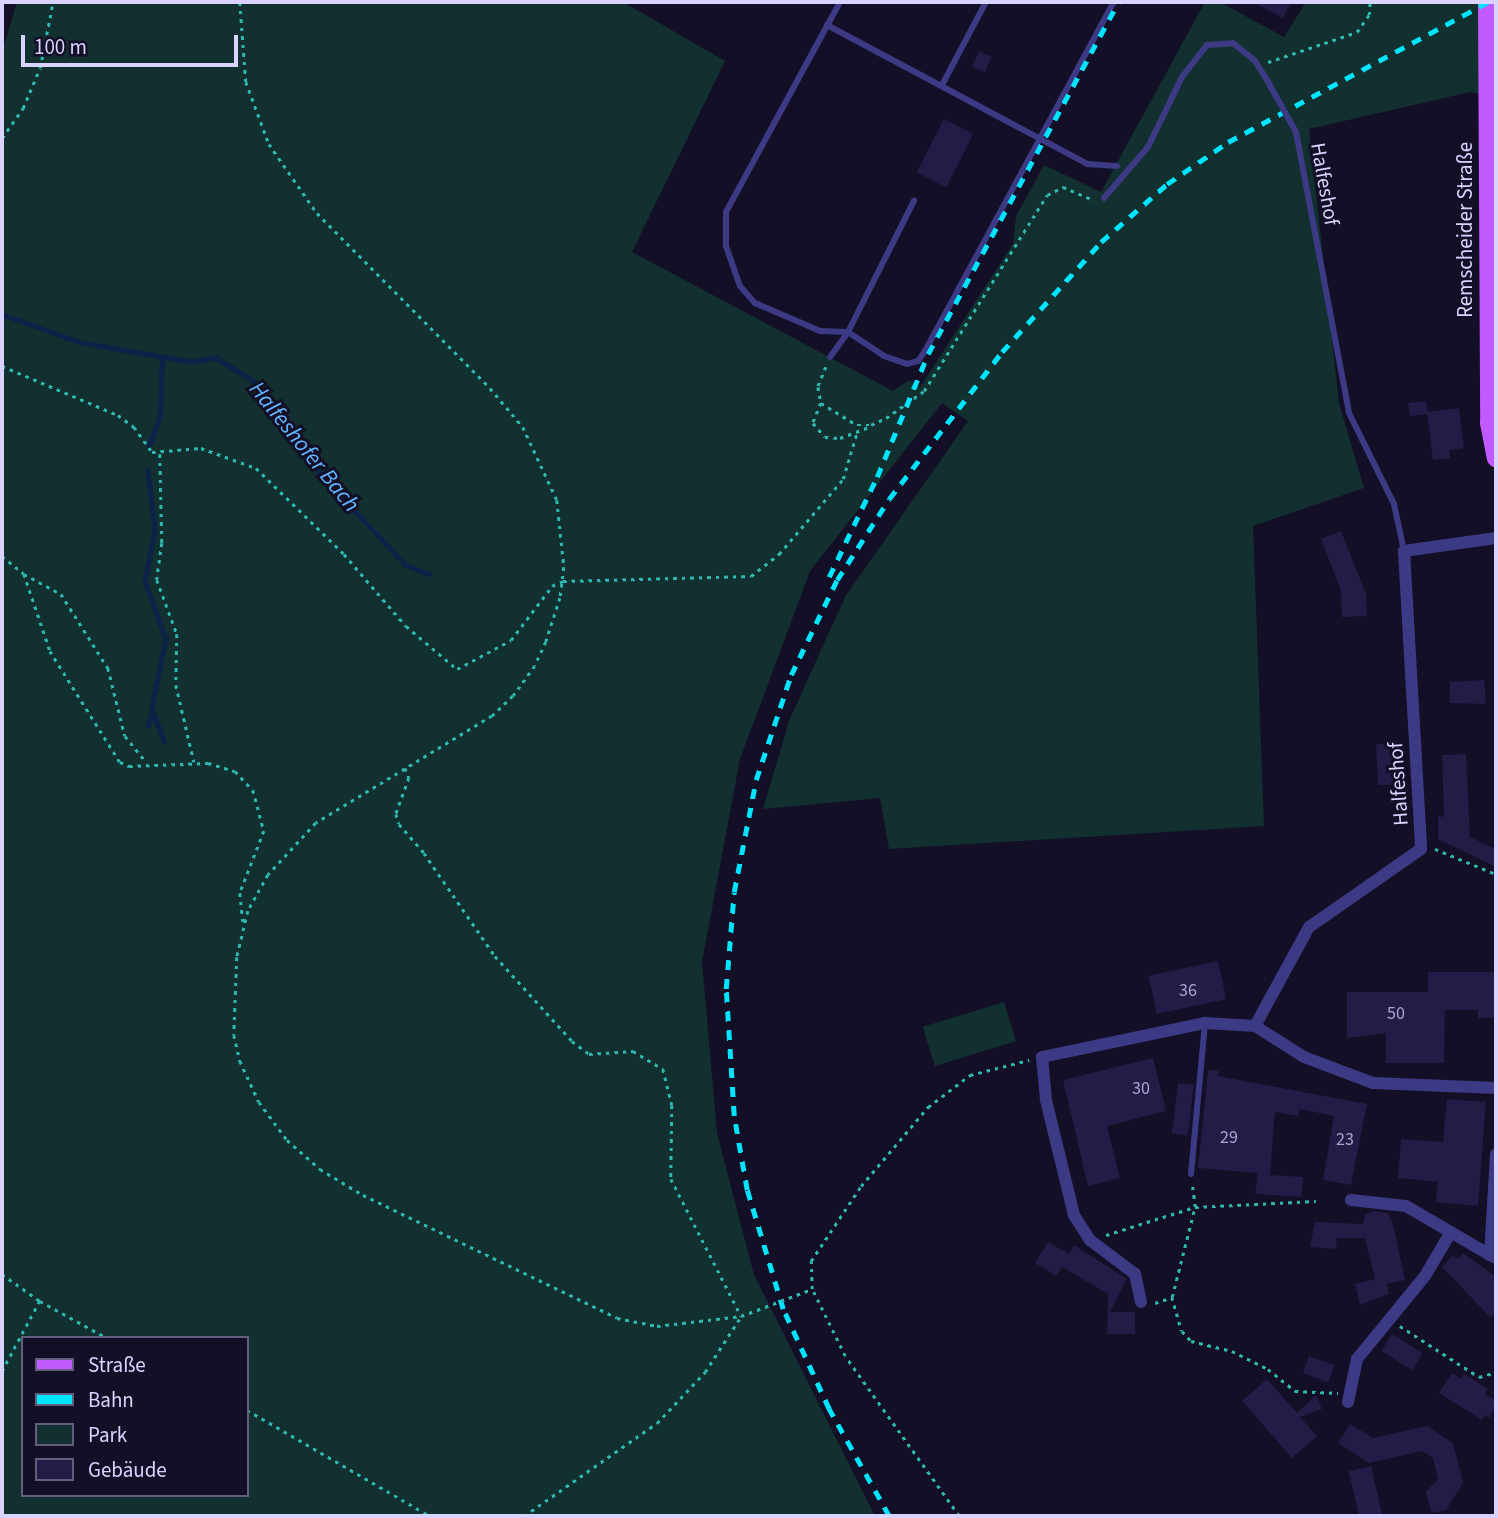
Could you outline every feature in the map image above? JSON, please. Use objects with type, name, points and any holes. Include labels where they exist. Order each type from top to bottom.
[{"type":"main road","name":"Remscheider Straße","points":[[1487,2],[1496,458]]},
{"type":"street","points":[[1404,551],[1496,538]]},
{"type":"street","name":"Halfeshof","points":[[1255,1026],[1309,927],[1421,849],[1404,551]]},
{"type":"street","points":[[1141,1302],[1135,1273],[1090,1241],[1074,1215],[1046,1100],[1042,1057],[1205,1023],[1255,1026],[1304,1058],[1362,1080],[1496,1088]]},
{"type":"street","points":[[1351,1200],[1406,1206],[1493,1257],[1496,1154]]},
{"type":"street","points":[[1348,1397],[1357,1359],[1425,1276],[1451,1232]]},
{"type":"lane","points":[[840,2],[726,212],[724,229],[740,286],[755,303],[820,331],[848,332],[884,356],[901,363],[918,361],[1114,2]]},
{"type":"lane","points":[[942,85],[986,2]]},
{"type":"lane","points":[[828,24],[1092,165],[1117,166]]},
{"type":"lane","name":"Halfeshof","points":[[1104,198],[1148,147],[1182,77],[1202,49],[1212,43],[1228,42],[1258,65],[1296,132],[1349,413],[1394,504],[1404,551]]},
{"type":"lane","points":[[830,357],[848,332],[914,201]]},
{"type":"lane","points":[[1191,1174],[1205,1023]]},
{"type":"path","points":[[2,138],[23,108],[40,68],[53,2]]},
{"type":"path","points":[[240,2],[246,82],[268,144],[317,213],[491,388],[523,427],[557,500],[563,581],[545,642],[520,688],[492,716],[305,832],[268,875],[243,926]]},
{"type":"path","points":[[1258,65],[1350,36],[1366,21],[1370,2]]},
{"type":"path","points":[[2,366],[118,415],[134,427],[152,452],[201,448],[260,471],[407,626],[457,669],[511,640],[552,586],[563,581],[751,576],[779,554],[844,480],[857,432]]},
{"type":"path","points":[[821,403],[813,418],[821,435],[835,439],[871,425]]},
{"type":"path","points":[[160,453],[162,543],[156,580],[177,634],[176,685],[194,762]]},
{"type":"path","points":[[2,556],[24,574],[61,594],[108,668],[125,736],[146,762]]},
{"type":"path","points":[[24,574],[40,632],[110,751],[129,766],[146,762],[194,762],[235,771],[246,780],[260,803],[264,831],[240,893],[243,926],[234,984],[236,1049],[267,1116],[309,1160],[363,1195],[617,1318],[657,1326],[741,1317],[811,1289]]},
{"type":"path","points":[[405,768],[409,778],[396,814],[398,824],[425,853],[495,956],[572,1041],[589,1054],[633,1051],[663,1069],[672,1105],[671,1179],[741,1317]]},
{"type":"path","points":[[1421,849],[1441,850],[1496,874]]},
{"type":"path","points":[[959,1516],[845,1356],[811,1289],[811,1261],[828,1231],[929,1107],[970,1075],[1042,1057]]},
{"type":"path","points":[[1191,1174],[1195,1207],[1172,1297],[1182,1331],[1191,1340],[1231,1351],[1268,1369],[1295,1391],[1348,1397]]},
{"type":"path","points":[[1090,1241],[1195,1207],[1316,1201]]},
{"type":"path","points":[[2,1274],[40,1301],[103,1336]]},
{"type":"path","points":[[1141,1302],[1159,1303],[1172,1297]]},
{"type":"path","points":[[21,1336],[40,1301]]},
{"type":"path","points":[[523,1516],[657,1423],[699,1379],[741,1317]]},
{"type":"path","points":[[1388,1320],[1479,1377],[1496,1371]]},
{"type":"path","points":[[2,1372],[21,1336]]},
{"type":"path","points":[[248,1411],[430,1516]]},
{"type":"green space","points":[[17,2],[623,2],[725,61],[632,252],[893,391],[909,380],[920,387],[1013,244],[1016,216],[1044,165],[1101,192],[1205,2],[1220,2],[1284,37],[1306,2],[1496,2],[1496,98],[1470,92],[1309,129],[1339,403],[1364,488],[1253,526],[1264,826],[889,849],[880,798],[763,809],[789,721],[845,597],[968,421],[942,403],[810,571],[740,759],[702,962],[717,1133],[754,1275],[875,1516],[2,1516],[2,52]]},
{"type":"green space","points":[[1004,1002],[1016,1041],[935,1066],[923,1027]]},
{"type":"building","points":[[1253,2],[1291,2],[1283,18]]},
{"type":"building","points":[[979,51],[992,57],[985,72],[972,66]]},
{"type":"building","points":[[944,119],[973,134],[946,187],[917,172]]},
{"type":"building","points":[[1426,401],[1428,412],[1459,408],[1464,448],[1449,450],[1450,458],[1433,460],[1427,414],[1410,416],[1408,403]]},
{"type":"building","points":[[1341,531],[1366,594],[1367,616],[1342,617],[1341,591],[1321,539]]},
{"type":"building","points":[[1484,680],[1486,704],[1450,703],[1450,682]]},
{"type":"building","points":[[1399,743],[1401,784],[1378,785],[1376,744]]},
{"type":"building","points":[[1466,754],[1470,837],[1496,849],[1496,867],[1438,839],[1438,816],[1444,817],[1442,755]]},
{"type":"building","points":[[1218,961],[1226,999],[1157,1014],[1149,976]]},
{"type":"building","points":[[1428,972],[1494,972],[1494,1018],[1478,1018],[1478,1010],[1445,1010],[1444,1063],[1386,1063],[1386,1033],[1347,1038],[1347,992],[1428,992]]},
{"type":"building","points":[[1153,1058],[1166,1111],[1107,1126],[1120,1178],[1088,1186],[1063,1080]]},
{"type":"building","points":[[1208,1070],[1219,1071],[1218,1076],[1367,1104],[1351,1185],[1323,1180],[1334,1116],[1300,1109],[1298,1116],[1275,1112],[1270,1175],[1303,1177],[1301,1197],[1255,1194],[1258,1173],[1198,1168]]},
{"type":"building","points":[[1178,1083],[1194,1085],[1188,1136],[1172,1134]]},
{"type":"building","points":[[1447,1099],[1486,1102],[1478,1206],[1436,1202],[1438,1182],[1398,1178],[1401,1139],[1443,1142]]},
{"type":"building","points":[[1375,1211],[1388,1213],[1393,1224],[1405,1280],[1387,1284],[1389,1294],[1360,1305],[1355,1284],[1375,1279],[1365,1238],[1337,1238],[1336,1249],[1310,1247],[1315,1222],[1363,1224],[1365,1214]]},
{"type":"building","points":[[1048,1242],[1069,1254],[1074,1245],[1127,1279],[1110,1312],[1135,1312],[1135,1334],[1107,1334],[1108,1294],[1062,1267],[1056,1276],[1035,1263]]},
{"type":"building","points":[[1463,1253],[1496,1277],[1496,1312],[1491,1318],[1442,1267],[1453,1255],[1458,1259]]},
{"type":"building","points":[[1392,1334],[1423,1353],[1412,1370],[1381,1351]]},
{"type":"building","points":[[1309,1356],[1334,1365],[1328,1382],[1303,1373]]},
{"type":"building","points":[[1452,1373],[1461,1379],[1464,1374],[1488,1389],[1485,1394],[1495,1400],[1495,1407],[1489,1418],[1485,1415],[1482,1420],[1439,1393]]},
{"type":"building","points":[[1267,1379],[1297,1413],[1316,1395],[1322,1409],[1300,1417],[1317,1436],[1292,1458],[1242,1401]]},
{"type":"building","points":[[1350,1424],[1373,1438],[1427,1426],[1453,1443],[1463,1483],[1446,1510],[1431,1513],[1426,1491],[1438,1480],[1433,1458],[1422,1451],[1369,1463],[1338,1443]]},
{"type":"building","points":[[1371,1466],[1382,1516],[1359,1516],[1349,1471]]},
{"type":"waterway","name":"Halfeshofer Bach","points":[[2,314],[79,342],[192,362],[215,357],[255,382],[323,477],[406,565],[429,574]]},
{"type":"waterway","points":[[149,445],[160,416],[162,357]]},
{"type":"waterway","points":[[148,470],[155,531],[145,581],[166,639],[152,708],[164,741]]},
{"type":"waterway","points":[[148,726],[152,710]]},
{"type":"railway","points":[[829,577],[877,477],[928,354],[1118,2]]},
{"type":"railway","points":[[889,1516],[829,1409],[783,1309],[747,1190],[734,1116],[726,989],[734,892],[756,780],[791,675],[837,580],[889,499],[1002,352],[1101,242],[1167,184],[1228,142],[1488,2]]}]
